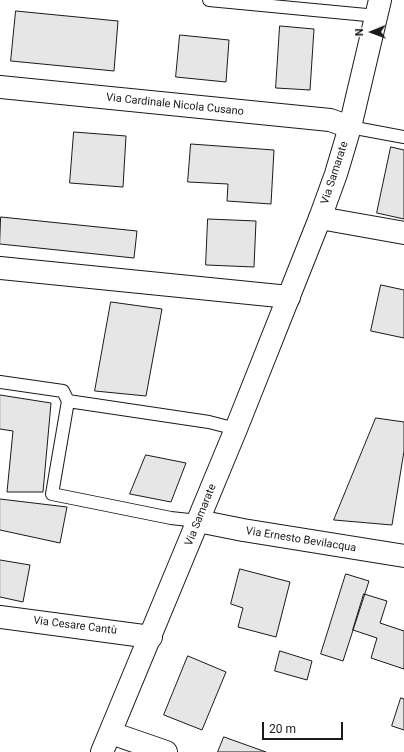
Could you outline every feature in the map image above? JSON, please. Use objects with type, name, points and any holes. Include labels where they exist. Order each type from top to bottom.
[{"type":"street","name":"Via Samarate","points":[[166,752],[107,743],[236,429],[320,218],[336,174],[350,127],[379,8]]},
{"type":"street","name":"Via Cardinale Nicola Cusano","points":[[0,87],[330,120],[350,127]]},
{"type":"street","name":"Via Samarate","points":[[320,218],[404,233]]},
{"type":"street","points":[[0,268],[289,297]]},
{"type":"street","name":"Via Ernesto Bevilacqua","points":[[198,521],[243,530],[404,556]]},
{"type":"street","name":"Via Cesare Cantù","points":[[0,617],[151,637]]},
{"type":"lane","points":[[209,0],[379,8]]},
{"type":"lane","name":"Via Samarate","points":[[350,127],[404,137]]},
{"type":"lane","points":[[0,382],[64,391],[68,401],[52,494],[171,518],[198,521]]},
{"type":"lane","points":[[68,401],[209,422],[236,429]]},
{"type":"building","points":[[16,11],[118,21],[114,71],[11,61]]},
{"type":"building","points":[[280,26],[314,29],[310,90],[276,88]]},
{"type":"building","points":[[180,35],[229,40],[226,82],[176,77]]},
{"type":"building","points":[[74,132],[126,136],[123,187],[70,183]]},
{"type":"building","points":[[191,144],[274,150],[271,204],[227,201],[228,184],[188,182]]},
{"type":"building","points":[[391,147],[404,150],[404,219],[377,213]]},
{"type":"building","points":[[1,217],[137,231],[134,258],[0,244]]},
{"type":"building","points":[[208,219],[256,221],[254,267],[206,265]]},
{"type":"building","points":[[381,285],[404,290],[404,338],[371,331]]},
{"type":"building","points":[[111,302],[162,309],[146,396],[95,391]]},
{"type":"building","points":[[0,395],[51,403],[43,492],[7,492],[13,431],[0,429]]},
{"type":"building","points":[[376,418],[404,422],[404,451],[392,525],[334,520]]},
{"type":"building","points":[[146,455],[186,463],[171,502],[130,494]]},
{"type":"building","points":[[0,499],[67,507],[60,543],[0,530]]},
{"type":"building","points":[[0,560],[30,565],[23,602],[0,597]]},
{"type":"building","points":[[240,569],[290,582],[276,637],[238,627],[243,608],[231,604]]},
{"type":"building","points":[[346,574],[369,581],[343,661],[321,654]]},
{"type":"building","points":[[364,594],[387,601],[380,623],[404,631],[404,669],[371,658],[377,638],[353,630]]},
{"type":"building","points":[[280,651],[312,661],[307,680],[275,671]]},
{"type":"building","points":[[188,656],[226,672],[202,730],[164,715]]},
{"type":"building","points":[[401,698],[404,699],[404,730],[392,726]]},
{"type":"building","points":[[224,737],[266,752],[218,752]]}]
